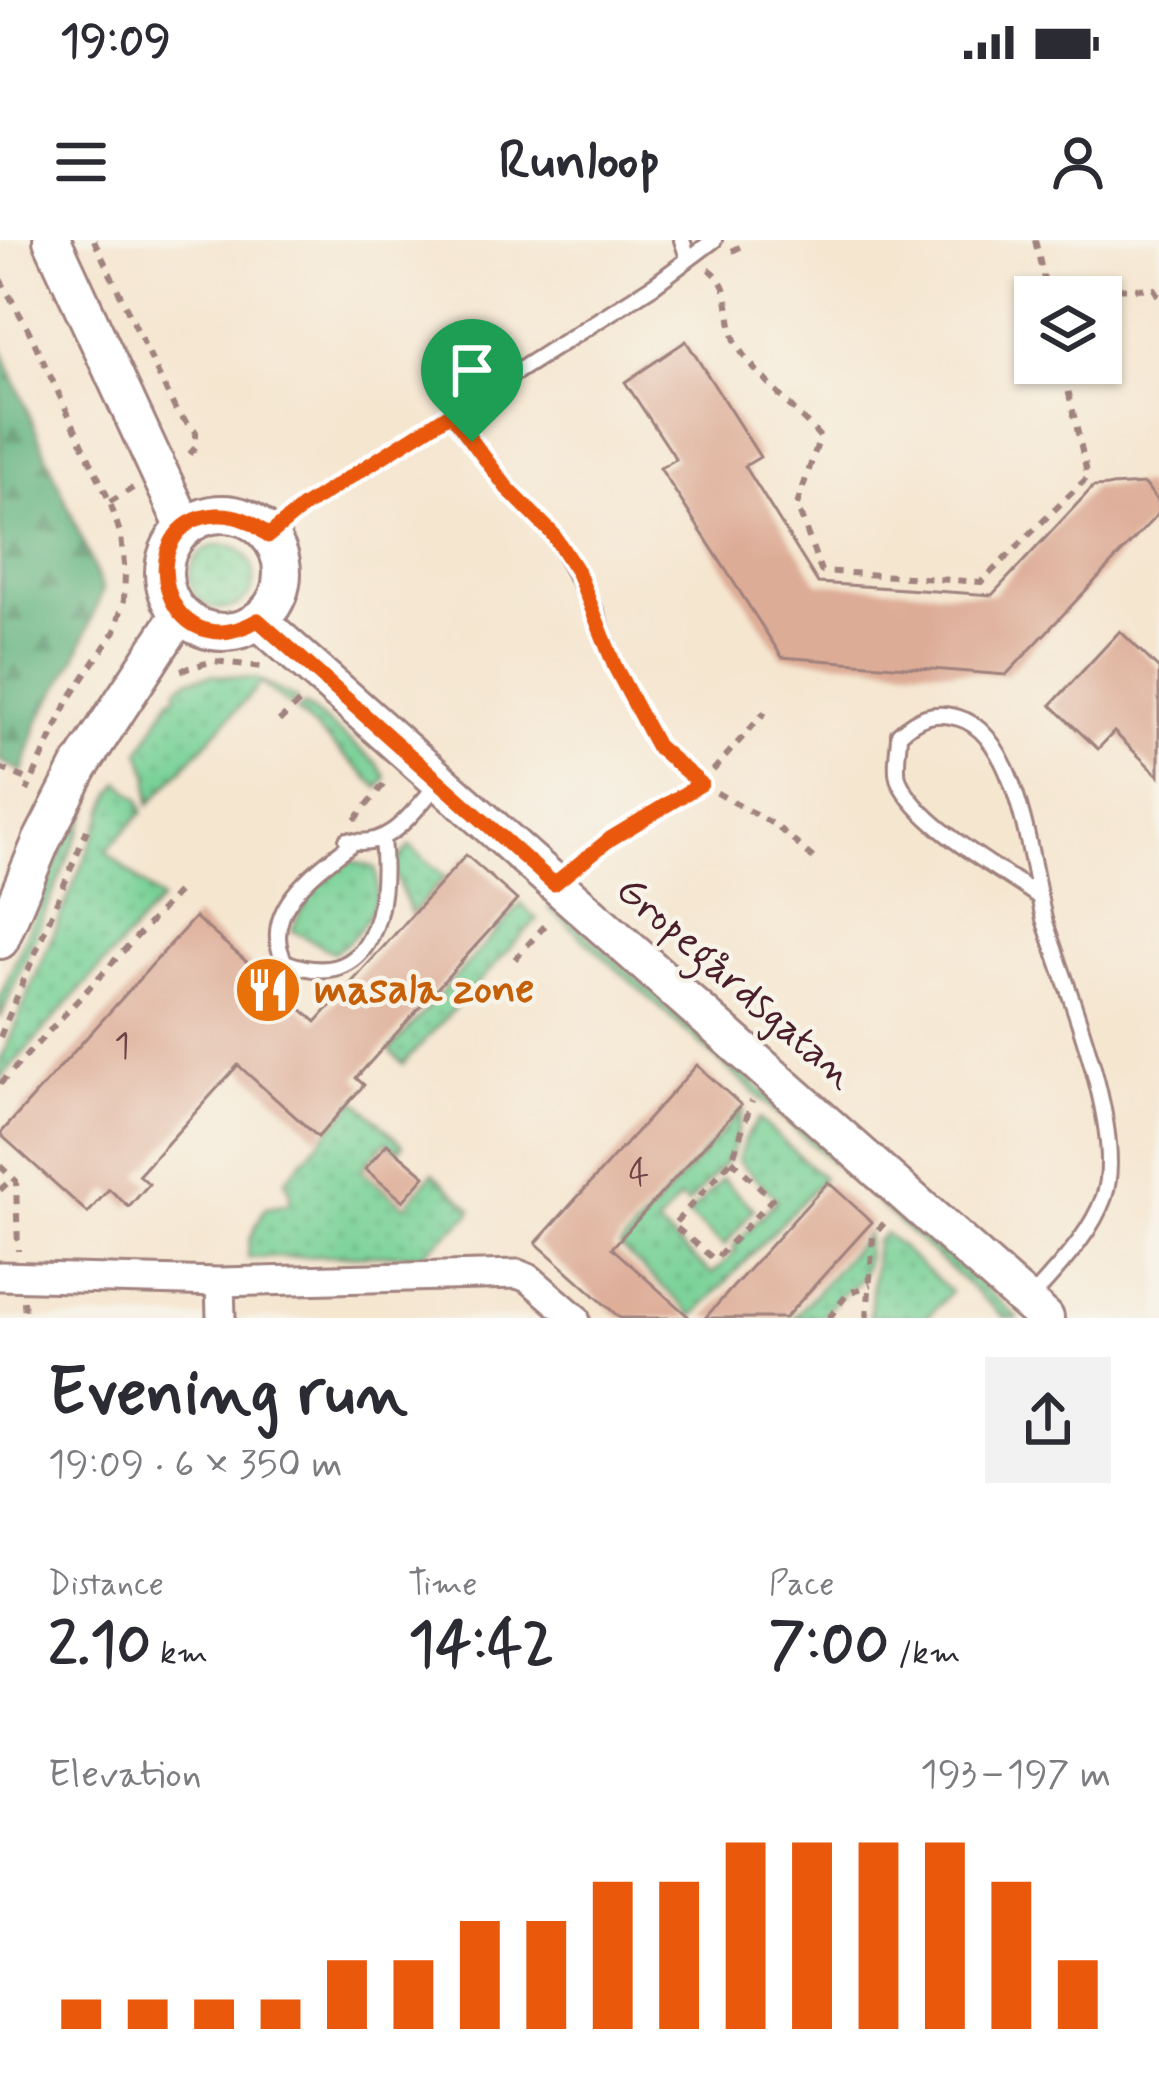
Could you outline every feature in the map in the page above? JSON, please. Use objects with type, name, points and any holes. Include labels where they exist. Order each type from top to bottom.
[{"type":"street","points":[[52,240],[185,528]]},
{"type":"street","points":[[208,516],[234,516],[268,536],[277,552],[281,580],[276,598],[258,620],[236,631],[212,631],[180,614],[167,594],[164,570],[170,547],[185,528],[208,516]]},
{"type":"street","points":[[0,940],[41,842],[79,768],[180,614]]},
{"type":"street","name":"Gropegårdsgatan","points":[[258,620],[441,781],[552,902],[1036,1310]]},
{"type":"street","points":[[9,1277],[220,1282],[518,1274],[574,1318]]},
{"type":"street","points":[[220,1282],[220,1318]]},
{"type":"lane","points":[[682,240],[688,258]]},
{"type":"lane","points":[[268,536],[303,507],[654,285],[714,240]]},
{"type":"lane","points":[[451,413],[507,488],[552,533],[596,612],[615,667]]},
{"type":"lane","points":[[1036,1310],[1091,1227],[1106,1193],[1111,1154],[1087,1052],[998,748],[975,723],[942,713],[916,718],[899,734],[897,778],[916,805],[957,841],[1038,896]]},
{"type":"lane","points":[[382,839],[383,898],[376,931],[367,944],[339,967],[320,972],[285,962],[277,930],[281,914],[298,889],[350,841],[382,839],[441,781]]},
{"type":"path","points":[[94,240],[176,411],[196,432],[196,447],[187,457]]},
{"type":"path","points":[[1035,240],[1043,276]]},
{"type":"path","points":[[696,277],[710,268],[721,280],[737,345],[820,437],[797,505],[821,571],[981,582],[1088,477],[1067,384]]},
{"type":"path","points":[[0,279],[110,502],[121,536],[124,574],[124,600],[116,631],[68,701],[24,800]]},
{"type":"path","points":[[1122,288],[1154,289],[1159,298]]},
{"type":"path","points":[[170,680],[177,671],[214,661],[264,667],[277,675]]},
{"type":"path","points":[[615,667],[657,746],[701,784],[776,825],[818,862]]},
{"type":"path","points":[[280,721],[306,695],[320,706]]},
{"type":"path","points":[[514,959],[552,902],[610,839],[701,784],[765,712]]},
{"type":"path","points":[[0,768],[32,781]]},
{"type":"path","points":[[350,841],[353,821],[394,771]]},
{"type":"path","points":[[0,1037],[94,814]]},
{"type":"path","points":[[0,1084],[178,892]]},
{"type":"path","points":[[732,1160],[772,1199],[716,1260],[673,1225],[732,1160],[752,1101]]},
{"type":"path","points":[[0,1166],[16,1181],[9,1277]]},
{"type":"path","points":[[0,1190],[13,1178]]},
{"type":"path","points":[[867,1318],[873,1235],[886,1221]]},
{"type":"path","points":[[829,1318],[848,1293],[871,1285]]},
{"type":"green space","points":[[0,345],[103,590],[76,658],[38,722],[23,772],[0,761]]},
{"type":"green space","points":[[222,545],[245,554],[254,577],[245,600],[222,609],[199,600],[190,577],[199,554]]},
{"type":"green space","points":[[212,675],[257,679],[297,699],[290,706],[261,683],[149,805],[149,777],[140,751],[177,688],[189,679]]},
{"type":"green space","points":[[305,705],[378,764],[386,778],[379,788],[296,711]]},
{"type":"green space","points":[[120,782],[139,799],[143,812],[106,851],[161,900],[0,1079],[0,1062]]},
{"type":"green space","points":[[90,799],[0,1019],[0,997],[75,819]]},
{"type":"green space","points":[[410,846],[445,877],[411,914],[392,867]]},
{"type":"green space","points":[[348,860],[375,868],[376,893],[362,927],[334,953],[292,930],[308,894]]},
{"type":"green space","points":[[551,902],[1018,1318],[1005,1318],[549,908]]},
{"type":"green space","points":[[521,904],[537,919],[403,1064],[390,1050]]},
{"type":"green space","points":[[356,1100],[403,1145],[399,1150],[386,1141],[361,1170],[405,1207],[433,1173],[472,1209],[469,1215],[423,1254],[248,1258],[249,1241],[265,1208],[289,1204],[291,1193],[285,1181]]},
{"type":"green space","points":[[744,1107],[730,1157],[688,1204],[680,1198],[657,1225],[712,1274],[736,1251],[733,1247],[777,1199],[738,1161],[745,1138],[759,1119],[823,1178],[694,1316],[620,1247]]},
{"type":"green space","points":[[722,1179],[754,1209],[724,1246],[688,1215]]},
{"type":"green space","points":[[885,1233],[951,1292],[927,1318],[870,1318],[876,1241]]},
{"type":"green space","points":[[867,1234],[867,1255],[856,1284],[823,1318],[794,1318]]},
{"type":"building","points":[[686,341],[760,457],[745,466],[818,583],[992,595],[1093,487],[1145,484],[1159,503],[1159,513],[1006,675],[782,657],[660,468],[676,459],[625,382]]},
{"type":"building","points":[[1120,631],[1159,669],[1159,776],[1114,732],[1098,749],[1051,705]]},
{"type":"building","points":[[466,855],[517,900],[356,1078],[364,1085],[318,1137],[238,1065],[139,1175],[149,1184],[129,1207],[109,1189],[88,1213],[0,1134],[195,917],[316,1022]]},
{"type":"building","points":[[697,1065],[741,1105],[612,1248],[690,1318],[620,1318],[536,1243]]},
{"type":"building","points":[[387,1144],[425,1176],[403,1201],[365,1169]]},
{"type":"building","points":[[828,1182],[872,1222],[785,1318],[705,1318]]},
{"type":"place","name":"masala zone","points":[[268,990]]},
{"type":"route","points":[[451,413],[472,442],[507,488],[552,533],[578,573],[615,667],[657,746],[701,784],[610,839],[554,884],[258,620],[236,631],[200,628],[172,604],[164,582],[170,547],[196,521],[234,516],[268,536],[303,507],[451,413]]}]
